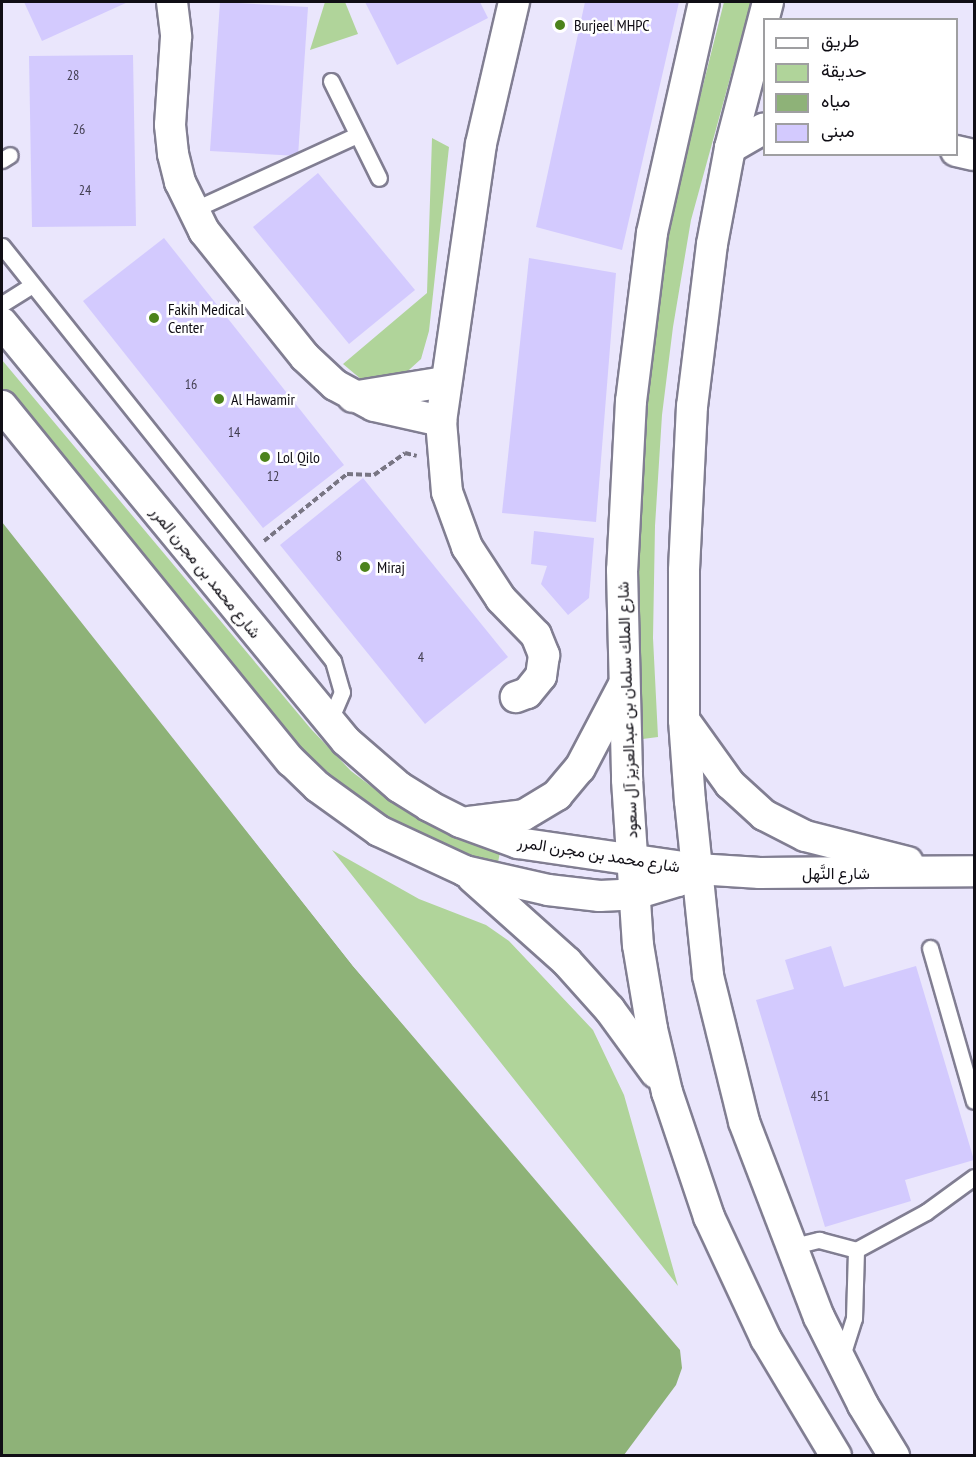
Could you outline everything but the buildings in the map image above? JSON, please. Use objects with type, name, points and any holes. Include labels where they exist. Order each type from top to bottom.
[{"type":"street","points":[[172,2],[176,37],[170,125],[180,182],[193,210],[221,253],[305,357],[353,397],[396,412],[441,421]]},
{"type":"street","points":[[514,2],[481,144],[441,421],[442,465],[455,518],[467,547],[501,599],[541,644],[541,676],[526,693],[516,697]]},
{"type":"street","name":"شارع الملك سلمان بن عبدالعزيز آل سعود","points":[[704,2],[667,152],[640,317],[625,485],[624,684],[635,894],[646,998],[667,1092],[694,1175],[735,1278],[798,1397],[836,1455]]},
{"type":"street","points":[[765,18],[768,2]]},
{"type":"street","points":[[763,33],[759,57],[730,148],[709,267],[692,406],[686,500],[684,720],[697,869],[708,976],[729,1073],[790,1247],[840,1362],[894,1455]]},
{"type":"street","points":[[730,148],[763,129]]},
{"type":"street","points":[[958,151],[975,155]]},
{"type":"street","name":"شارع محمد بن مجرن المرر","points":[[2,323],[329,722],[371,766],[399,787],[460,822],[518,843],[634,862],[697,869]]},
{"type":"street","points":[[353,397],[445,382]]},
{"type":"street","name":"شارع محمد بن مجرن المرر","points":[[2,406],[291,761],[318,787],[379,831],[465,871],[548,890],[600,896],[635,894],[668,885],[697,869]]},
{"type":"street","points":[[460,822],[524,815],[557,795],[580,768],[624,684]]},
{"type":"street","points":[[684,720],[738,792],[784,827],[966,868]]},
{"type":"street","name":"شارع النَّهل","points":[[697,869],[760,873],[966,868]]},
{"type":"street","points":[[465,871],[574,970],[631,1037],[667,1092]]},
{"type":"lane","points":[[331,81],[379,178]]},
{"type":"lane","points":[[193,210],[357,135]]},
{"type":"lane","points":[[2,246],[31,286],[339,671],[342,692],[329,722]]},
{"type":"lane","points":[[2,304],[31,286]]},
{"type":"lane","points":[[930,948],[975,1101]]},
{"type":"lane","points":[[790,1247],[819,1240],[856,1250],[926,1212],[975,1177]]},
{"type":"lane","points":[[840,1362],[854,1318],[856,1250]]},
{"type":"path","points":[[247,555],[347,474],[374,475],[405,453],[442,465]]},
{"type":"green space","points":[[325,2],[345,2],[358,34],[310,50]]},
{"type":"green space","points":[[724,2],[751,2],[691,220],[673,327],[662,415],[655,526],[653,638],[658,737],[635,740],[635,524],[653,323],[671,212]]},
{"type":"green space","points":[[432,138],[449,147],[429,331],[421,359],[399,379],[368,385],[343,364],[427,293]]},
{"type":"green space","points":[[2,360],[311,729],[351,771],[392,802],[441,828],[500,852],[497,868],[385,819],[339,787],[294,744],[2,396]]},
{"type":"green space","points":[[332,850],[419,899],[486,925],[509,941],[593,1030],[624,1095],[678,1286]]},
{"type":"water","points":[[2,522],[353,966],[680,1350],[682,1368],[676,1385],[624,1455],[2,1455]]},
{"type":"pier","points":[[2,519],[355,964],[683,1349],[353,966]]},
{"type":"place","name":"Burjeel MHPC","points":[[560,25]]},
{"type":"place","name":"Fakih Medical Center","points":[[154,318]]},
{"type":"place","name":"Al Hawamir","points":[[219,399]]},
{"type":"place","name":"Lol Qilo","points":[[265,457]]},
{"type":"place","name":"Miraj","points":[[365,567]]}]
